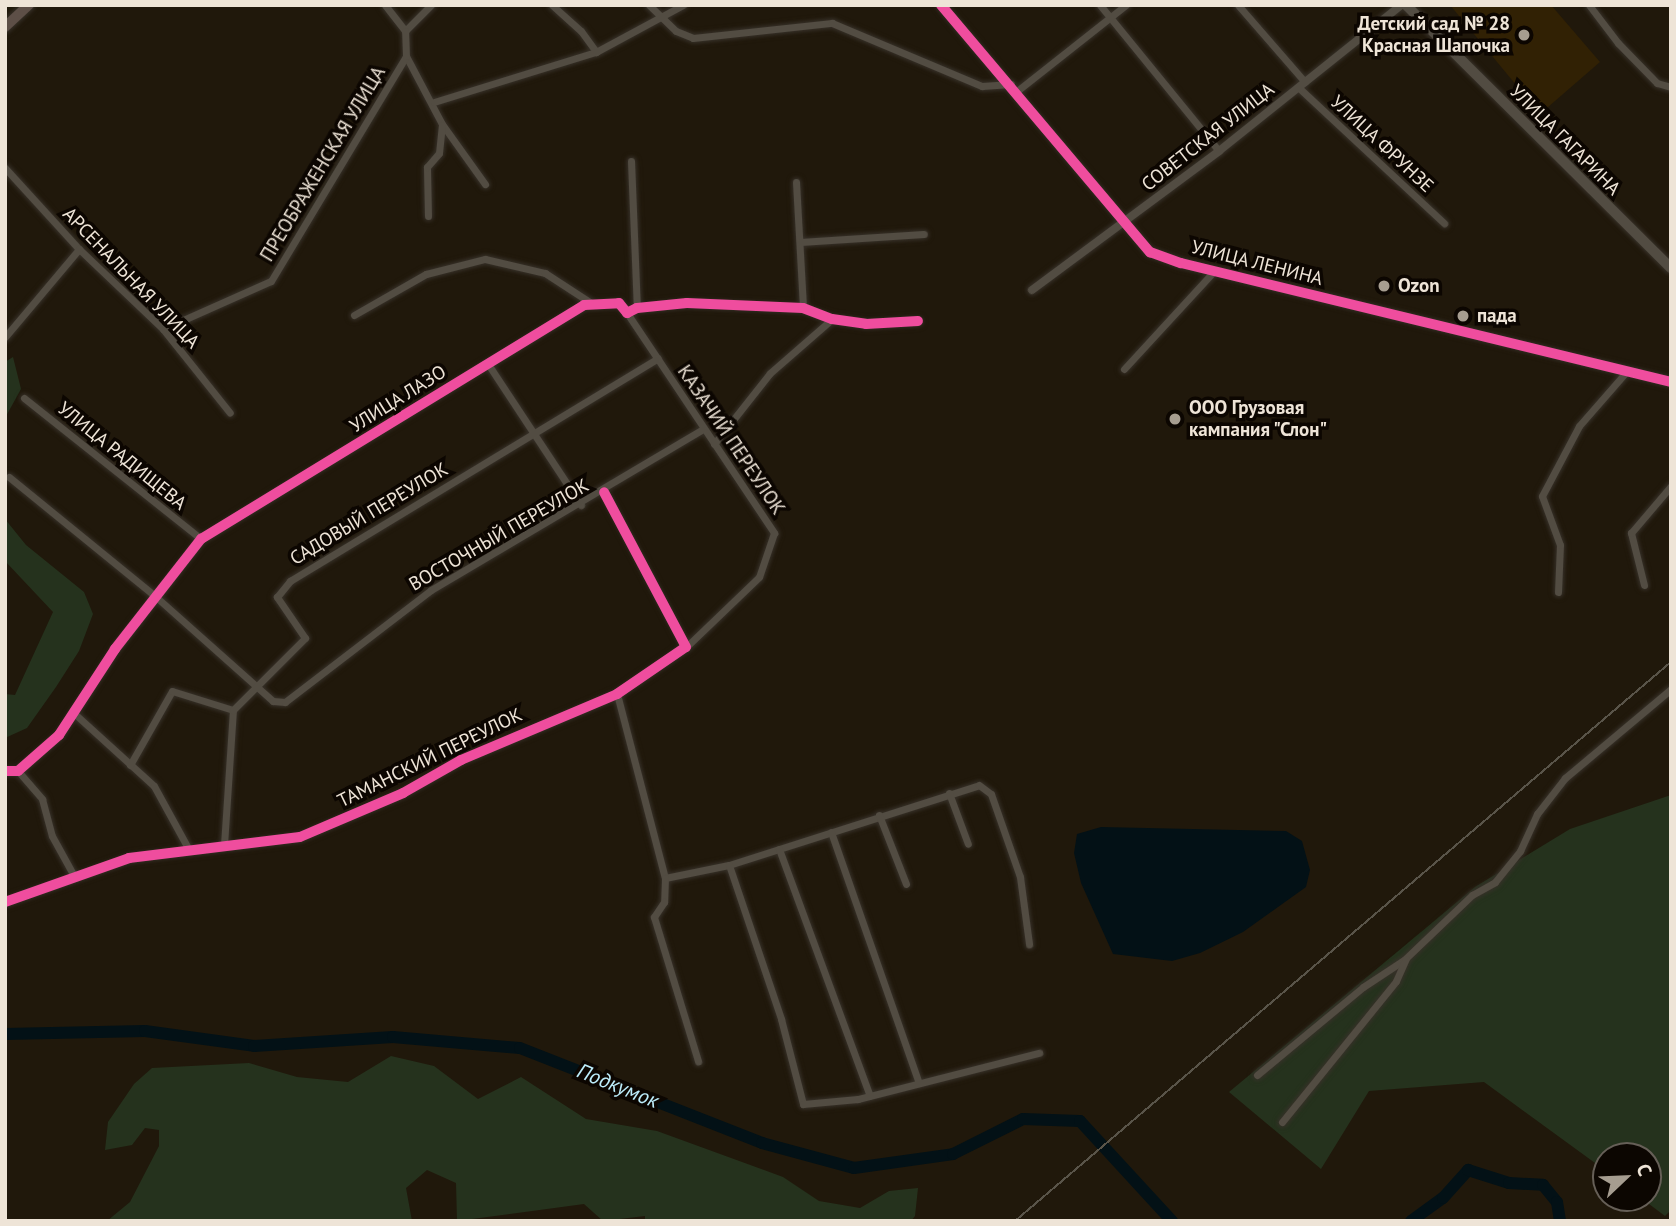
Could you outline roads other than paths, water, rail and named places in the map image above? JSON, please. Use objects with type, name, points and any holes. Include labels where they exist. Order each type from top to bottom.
[{"type":"main road","points":[[5,27],[29,5]]},
{"type":"main road","name":"УЛИЦА ГАГАРИНА","points":[[1406,5],[1671,268]]},
{"type":"street","points":[[385,5],[405,31],[431,5]]},
{"type":"street","points":[[552,5],[580,31],[596,52]]},
{"type":"street","points":[[649,5],[676,31],[711,39],[832,23],[982,86],[1014,88],[1126,5]]},
{"type":"street","points":[[434,102],[596,52],[683,5]]},
{"type":"street","name":"УЛИЦА ЛЕНИНА","points":[[940,5],[1014,88],[1150,252],[1214,271],[1671,382]]},
{"type":"street","points":[[1100,5],[1219,151]]},
{"type":"street","name":"УЛИЦА ФРУНЗЕ","points":[[1238,5],[1301,85],[1444,223]]},
{"type":"street","name":"СОВЕТСКАЯ УЛИЦА","points":[[1032,290],[1219,151],[1401,5]]},
{"type":"street","points":[[1589,5],[1618,43],[1657,83],[1671,87]]},
{"type":"street","name":"ПРЕОБРАЖЕНСКАЯ УЛИЦА","points":[[163,329],[271,281],[406,56],[405,31]]},
{"type":"street","points":[[406,56],[434,102],[442,124],[485,184]]},
{"type":"street","points":[[428,216],[427,167],[439,153],[442,124]]},
{"type":"street","points":[[631,161],[636,308]]},
{"type":"street","name":"АРСЕНАЛЬНАЯ УЛИЦА","points":[[5,168],[79,249],[163,329],[230,412]]},
{"type":"street","points":[[796,182],[803,308]]},
{"type":"street","points":[[800,242],[924,234]]},
{"type":"street","points":[[5,337],[79,249]]},
{"type":"street","points":[[354,315],[426,274],[485,259],[545,273],[591,303],[619,303],[627,313],[636,308],[687,303],[803,308],[832,319],[866,324],[918,320]]},
{"type":"street","points":[[1124,369],[1214,271]]},
{"type":"street","name":"УЛИЦА ЛАЗО","points":[[18,771],[76,715],[115,649],[201,539],[591,303]]},
{"type":"street","name":"КАЗАЧИЙ ПЕРЕУЛОК","points":[[627,313],[774,533],[759,577],[686,647]]},
{"type":"street","points":[[714,444],[770,373],[832,319]]},
{"type":"street","name":"САДОВЫЙ ПЕРЕУЛОК","points":[[233,710],[257,683],[305,638],[277,597],[290,581],[657,358]]},
{"type":"street","points":[[488,364],[581,505]]},
{"type":"street","points":[[1558,592],[1560,545],[1542,496],[1578,426],[1627,371]]},
{"type":"street","name":"УЛИЦА РАДИЩЕВА","points":[[24,398],[201,539]]},
{"type":"street","name":"ВОСТОЧНЫЙ ПЕРЕУЛОК","points":[[257,683],[274,701],[285,702],[302,693],[351,649],[431,590],[604,492],[703,429]]},
{"type":"street","points":[[9,477],[156,596],[257,683]]},
{"type":"street","points":[[1644,585],[1631,533],[1671,486]]},
{"type":"street","points":[[604,492],[686,647]]},
{"type":"street","name":"ТАМАНСКИЙ ПЕРЕУЛОК","points":[[5,902],[129,859],[188,848],[300,837],[356,816],[461,760],[617,694],[686,647]]},
{"type":"street","points":[[1257,1075],[1363,987],[1406,958],[1455,909],[1495,882],[1520,850],[1536,814],[1565,778],[1671,689]]},
{"type":"street","points":[[130,765],[172,691],[233,710],[224,845]]},
{"type":"street","points":[[617,694],[666,878],[664,902],[654,917],[698,1061]]},
{"type":"street","points":[[76,715],[154,786],[188,848]]},
{"type":"street","points":[[5,771],[18,771],[42,799],[52,836],[74,876]]},
{"type":"street","points":[[666,878],[729,865],[979,785],[991,794],[1020,877],[1030,944]]},
{"type":"street","points":[[949,793],[968,844]]},
{"type":"street","points":[[878,816],[906,884]]},
{"type":"street","points":[[831,832],[919,1083]]},
{"type":"street","points":[[779,849],[870,1096]]},
{"type":"street","points":[[729,865],[781,1019],[803,1104],[870,1096],[1039,1053]]},
{"type":"street","points":[[1282,1122],[1396,981],[1406,958]]},
{"type":"waterway","name":"Подкумок","points":[[5,1034],[145,1031],[254,1046],[393,1037],[520,1048],[762,1143],[854,1168],[953,1154],[1023,1119],[1080,1121],[1172,1221]]},
{"type":"waterway","name":"Подкумок","points":[[1411,1221],[1443,1198],[1468,1170],[1509,1183],[1543,1185],[1557,1202],[1560,1221]]},
{"type":"railway","points":[[1015,1221],[1671,662]]},
{"type":"place","name":"Детский сад № 28 Красная Шапочка","points":[[1524,35]]},
{"type":"place","name":"Ozon","points":[[1384,286]]},
{"type":"place","name":"пада","points":[[1463,316]]},
{"type":"place","name":"ООО Грузовая кампания \"Слон\"","points":[[1175,419]]}]
